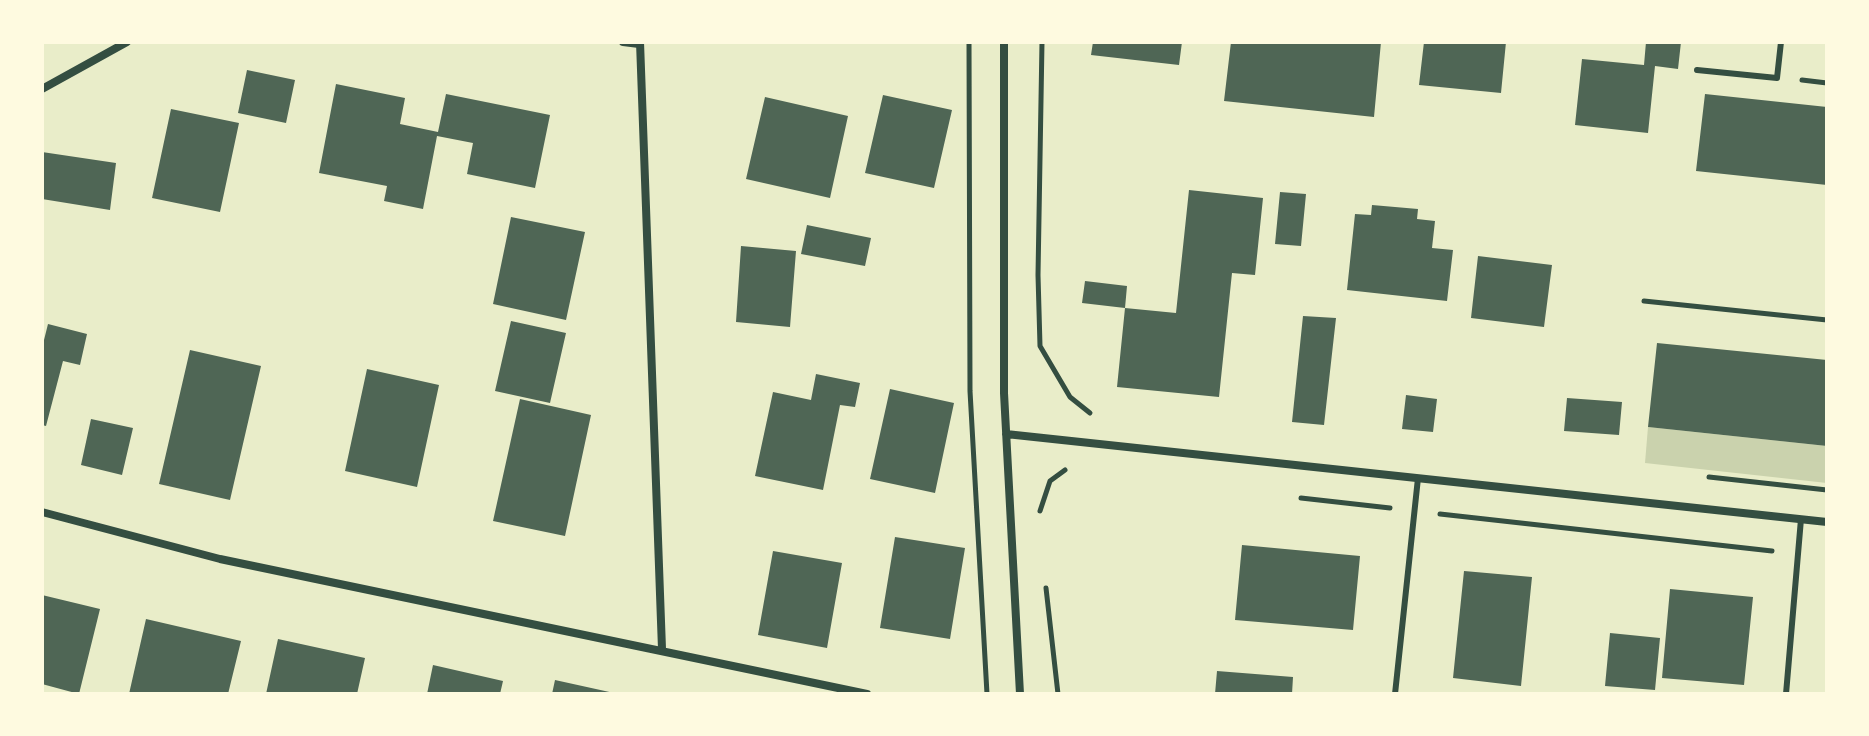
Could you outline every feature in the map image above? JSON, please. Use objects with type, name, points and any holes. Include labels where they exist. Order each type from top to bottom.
[{"type":"street","points":[[42,89],[127,42]]},
{"type":"street","points":[[623,42],[640,43],[662,649]]},
{"type":"street","points":[[1004,42],[1006,434],[1020,694]]},
{"type":"street","points":[[1006,434],[1827,522]]},
{"type":"street","points":[[42,512],[220,559],[867,694]]},
{"type":"lane","points":[[1697,70],[1777,78],[1781,42]]},
{"type":"lane","points":[[1395,694],[1418,478]]},
{"type":"lane","points":[[1786,694],[1801,519]]},
{"type":"path","points":[[1042,42],[1038,275],[1040,346],[1070,397],[1089,413],[1104,415]]},
{"type":"path","points":[[1644,301],[1827,320]]},
{"type":"path","points":[[1038,517],[1050,481],[1062,470],[1078,472]]},
{"type":"path","points":[[1703,477],[1827,490]]},
{"type":"path","points":[[1292,497],[1798,554]]},
{"type":"path","points":[[1045,576],[1058,694]]},
{"type":"green space","points":[[1648,427],[1827,446],[1827,483],[1645,463]]},
{"type":"building","points":[[1093,42],[1182,42],[1179,65],[1091,55]]},
{"type":"building","points":[[1231,42],[1381,42],[1374,117],[1224,101]]},
{"type":"building","points":[[1424,42],[1506,42],[1501,93],[1419,85]]},
{"type":"building","points":[[1646,42],[1681,42],[1678,69],[1655,66],[1648,133],[1575,125],[1582,59],[1644,65]]},
{"type":"building","points":[[247,70],[295,80],[286,123],[238,113]]},
{"type":"building","points":[[336,84],[405,98],[400,124],[438,132],[446,94],[550,115],[535,188],[467,174],[473,143],[437,136],[423,209],[384,201],[387,186],[319,173]]},
{"type":"building","points":[[1705,94],[1827,107],[1827,185],[1696,171]]},
{"type":"building","points":[[883,95],[952,110],[934,188],[865,173]]},
{"type":"building","points":[[765,97],[848,116],[830,198],[746,179]]},
{"type":"building","points":[[171,109],[239,123],[220,212],[152,198]]},
{"type":"building","points":[[42,152],[116,163],[110,210],[42,199]]},
{"type":"building","points":[[1189,190],[1263,198],[1255,275],[1232,273],[1219,397],[1117,387],[1125,308],[1176,313]]},
{"type":"building","points":[[1280,192],[1306,194],[1301,246],[1275,244]]},
{"type":"building","points":[[1372,205],[1418,209],[1417,219],[1435,221],[1432,248],[1453,250],[1447,301],[1347,290],[1355,214],[1371,215]]},
{"type":"building","points":[[511,217],[585,232],[566,320],[493,304]]},
{"type":"building","points":[[807,225],[871,238],[865,266],[801,254]]},
{"type":"building","points":[[741,246],[796,251],[790,327],[736,322]]},
{"type":"building","points":[[1478,256],[1552,265],[1544,327],[1471,318]]},
{"type":"building","points":[[1085,281],[1127,286],[1125,308],[1082,303]]},
{"type":"building","points":[[1303,316],[1336,318],[1324,425],[1292,422]]},
{"type":"building","points":[[511,321],[566,333],[550,403],[495,391]]},
{"type":"building","points":[[48,324],[87,334],[80,365],[63,361],[46,426],[42,425],[42,348]]},
{"type":"building","points":[[1657,343],[1827,360],[1827,446],[1648,427]]},
{"type":"building","points":[[190,350],[261,366],[230,500],[159,484]]},
{"type":"building","points":[[367,369],[439,385],[417,487],[345,471]]},
{"type":"building","points":[[816,374],[860,383],[855,407],[840,405],[823,490],[755,476],[773,392],[811,400]]},
{"type":"building","points":[[890,389],[954,403],[935,493],[870,479]]},
{"type":"building","points":[[1406,395],[1437,399],[1433,432],[1402,429]]},
{"type":"building","points":[[1567,398],[1622,402],[1619,435],[1564,431]]},
{"type":"building","points":[[520,399],[591,415],[565,536],[493,521]]},
{"type":"building","points":[[91,419],[133,428],[122,475],[81,465]]},
{"type":"building","points":[[895,537],[965,548],[950,639],[880,628]]},
{"type":"building","points":[[1242,545],[1360,556],[1353,630],[1235,620]]},
{"type":"building","points":[[773,551],[842,563],[827,648],[758,635]]},
{"type":"building","points":[[1464,571],[1532,577],[1521,686],[1453,678]]},
{"type":"building","points":[[1670,589],[1753,597],[1744,685],[1662,678]]},
{"type":"building","points":[[42,595],[100,609],[79,694],[42,684]]},
{"type":"building","points":[[146,619],[241,641],[228,694],[129,694]]},
{"type":"building","points":[[1610,633],[1660,638],[1655,690],[1605,686]]},
{"type":"building","points":[[278,639],[365,658],[357,694],[266,694]]},
{"type":"building","points":[[433,665],[503,681],[500,694],[427,694]]},
{"type":"building","points":[[1217,671],[1293,677],[1292,694],[1215,694]]},
{"type":"building","points":[[555,680],[614,693],[614,694],[552,694]]}]
